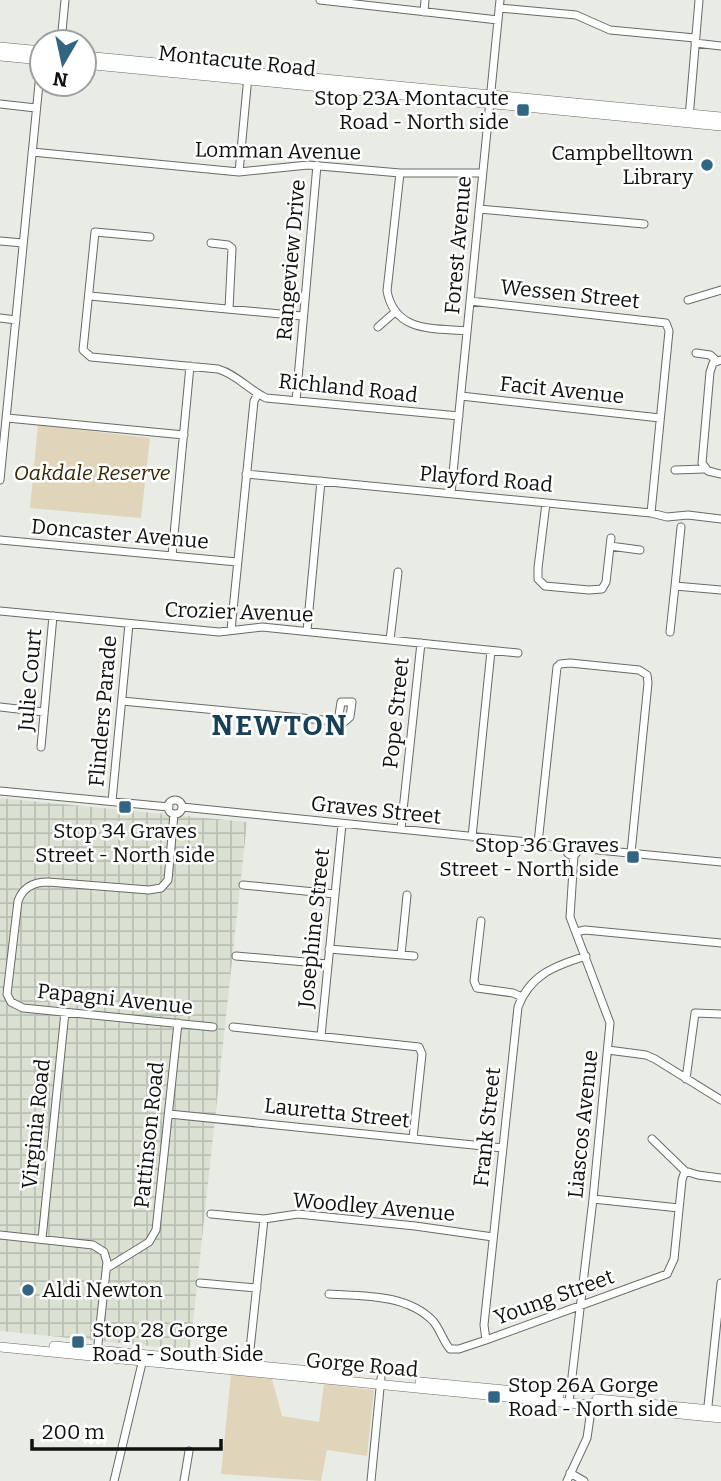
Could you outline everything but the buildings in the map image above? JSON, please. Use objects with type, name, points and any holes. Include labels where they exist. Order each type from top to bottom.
[{"type":"main road","points":[[0,47],[28,50]]},
{"type":"main road","points":[[0,56],[28,59]]},
{"type":"main road","name":"Montacute Road","points":[[98,58],[248,76]]},
{"type":"main road","name":"Montacute Road","points":[[98,65],[248,76],[689,118],[721,117]]},
{"type":"main road","name":"Montacute Road","points":[[689,118],[721,126]]},
{"type":"main road","name":"Gorge Road","points":[[0,1340],[97,1353]]},
{"type":"main road","name":"Gorge Road","points":[[0,1347],[143,1357],[593,1401],[707,1413],[721,1418]]},
{"type":"main road","name":"Gorge Road","points":[[707,1413],[721,1410]]},
{"type":"street","points":[[62,28],[65,0]]},
{"type":"street","points":[[320,0],[498,20]]},
{"type":"street","points":[[424,12],[425,0]]},
{"type":"street","points":[[689,118],[699,0]]},
{"type":"street","points":[[500,4],[576,15],[610,30],[721,46]]},
{"type":"street","name":"Forest Avenue","points":[[451,494],[500,4]]},
{"type":"street","points":[[239,173],[248,76]]},
{"type":"street","points":[[0,481],[37,98]]},
{"type":"street","points":[[0,104],[36,108]]},
{"type":"street","name":"Lomman Avenue","points":[[32,152],[239,173],[317,165],[400,173],[482,173]]},
{"type":"street","name":"Rangeview Drive","points":[[296,401],[317,165]]},
{"type":"street","points":[[400,173],[387,291],[395,312],[414,325],[467,331]]},
{"type":"street","points":[[479,209],[644,224]]},
{"type":"street","name":"Richland Road","points":[[150,237],[95,232],[83,350],[91,357],[224,371],[266,398],[459,416]]},
{"type":"street","points":[[0,241],[23,243]]},
{"type":"street","points":[[211,243],[232,247],[229,309]]},
{"type":"street","points":[[688,300],[721,290]]},
{"type":"street","points":[[90,296],[302,316]]},
{"type":"street","name":"Wessen Street","points":[[470,301],[666,323],[669,331],[660,418]]},
{"type":"street","points":[[378,327],[395,312]]},
{"type":"street","points":[[0,318],[16,320]]},
{"type":"street","points":[[696,353],[710,355],[719,360]]},
{"type":"street","points":[[704,469],[702,463],[710,372],[713,363],[719,360]]},
{"type":"street","points":[[172,556],[190,366]]},
{"type":"street","points":[[231,630],[254,401],[258,394]]},
{"type":"street","name":"Facit Avenue","points":[[461,396],[660,418]]},
{"type":"street","points":[[7,418],[184,435]]},
{"type":"street","points":[[651,513],[660,418]]},
{"type":"street","points":[[676,470],[704,469],[721,474]]},
{"type":"street","name":"Playford Road","points":[[246,474],[651,513],[667,517],[688,515],[721,519]]},
{"type":"street","points":[[307,631],[321,481]]},
{"type":"street","points":[[545,503],[538,568],[540,583],[545,586],[602,589],[607,582],[611,542],[640,550]]},
{"type":"street","points":[[670,632],[681,527]]},
{"type":"street","name":"Doncaster Avenue","points":[[0,540],[237,562]]},
{"type":"street","points":[[390,640],[398,572]]},
{"type":"street","points":[[675,586],[721,590]]},
{"type":"street","name":"Crozier Avenue","points":[[0,611],[219,632],[262,626],[518,653]]},
{"type":"street","name":"Julie Court","points":[[41,747],[53,617]]},
{"type":"street","name":"Flinders Parade","points":[[113,801],[129,624]]},
{"type":"street","name":"Pope Street","points":[[401,830],[421,643]]},
{"type":"street","points":[[472,837],[491,651]]},
{"type":"street","points":[[538,843],[556,667],[570,663],[639,670],[645,671],[648,683],[631,853]]},
{"type":"street","points":[[122,701],[338,722]]},
{"type":"street","points":[[0,708],[44,712]]},
{"type":"street","points":[[0,790],[169,807]]},
{"type":"street","points":[[175,800],[181,803],[182,807],[174,814],[169,807],[175,800]]},
{"type":"street","name":"Graves Street","points":[[182,807],[538,843],[566,850],[571,845],[576,852]]},
{"type":"street","name":"Papagni Avenue","points":[[174,814],[168,880],[161,888],[149,890],[48,882],[35,883],[24,889],[18,901],[9,998],[15,1005],[23,1008],[213,1027]]},
{"type":"street","name":"Josephine Street","points":[[321,1035],[342,824]]},
{"type":"street","points":[[576,852],[631,853],[721,862]]},
{"type":"street","name":"Liascos Avenue","points":[[570,1399],[608,1051],[608,1015],[570,912],[576,852]]},
{"type":"street","points":[[243,885],[335,894]]},
{"type":"street","points":[[401,955],[407,895]]},
{"type":"street","points":[[481,920],[474,981],[477,988],[513,993],[522,997],[533,981],[546,971],[586,956]]},
{"type":"street","points":[[576,932],[585,929],[721,943]]},
{"type":"street","points":[[330,949],[414,956]]},
{"type":"street","points":[[236,956],[328,964]]},
{"type":"street","name":"Frank Street","points":[[486,1340],[484,1325],[502,1147],[518,1007],[522,997]]},
{"type":"street","name":"Virginia Road","points":[[42,1239],[65,1012]]},
{"type":"street","points":[[686,1079],[695,1013],[721,1014]]},
{"type":"street","name":"Pattinson Road","points":[[107,1268],[149,1242],[156,1230],[178,1023]]},
{"type":"street","points":[[233,1027],[419,1047],[422,1054],[414,1138]]},
{"type":"street","points":[[608,1051],[647,1055],[721,1100]]},
{"type":"street","name":"Lauretta Street","points":[[169,1114],[502,1147]]},
{"type":"street","points":[[652,1139],[685,1171],[721,1178]]},
{"type":"street","points":[[593,1199],[679,1208],[685,1171]]},
{"type":"street","name":"Young Street","points":[[329,1294],[387,1299],[411,1306],[435,1323],[450,1349],[459,1349],[663,1276],[671,1270],[674,1259],[679,1208]]},
{"type":"street","name":"Woodley Avenue","points":[[211,1214],[264,1219],[298,1214],[493,1237]]},
{"type":"street","points":[[248,1368],[264,1219]]},
{"type":"street","points":[[0,1235],[100,1248],[106,1256],[107,1268],[97,1353]]},
{"type":"street","points":[[200,1283],[257,1288]]},
{"type":"street","points":[[707,1413],[721,1283]]},
{"type":"street","points":[[114,1481],[143,1357]]},
{"type":"street","points":[[371,1481],[381,1381]]},
{"type":"street","points":[[584,1481],[568,1477],[587,1438],[593,1401]]},
{"type":"street","points":[[184,1481],[189,1451]]},
{"type":"shaded area","points":[[0,798],[247,822],[190,1350],[0,1331]]},
{"type":"green space","name":"Oakdale Reserve","points":[[38,425],[150,438],[141,518],[30,508]]},
{"type":"green space","points":[[231,1374],[272,1379],[282,1416],[319,1422],[324,1384],[374,1390],[367,1456],[327,1450],[321,1481],[221,1474]]},
{"type":"place","name":"Stop 23A Montacute Road - North side","points":[[523,110]]},
{"type":"place","name":"Campbelltown Library","points":[[707,165]]},
{"type":"place","name":"Stop 34 Graves Street - North side","points":[[125,807]]},
{"type":"place","name":"Stop 36 Graves Street - North side","points":[[633,857]]},
{"type":"place","name":"Aldi Newton","points":[[28,1290]]},
{"type":"place","name":"Stop 28 Gorge Road - South Side","points":[[78,1342]]},
{"type":"place","name":"Stop 26A Gorge Road - North side","points":[[494,1397]]},
{"type":"district","name":"NEWTON","points":[[280,725]]}]
